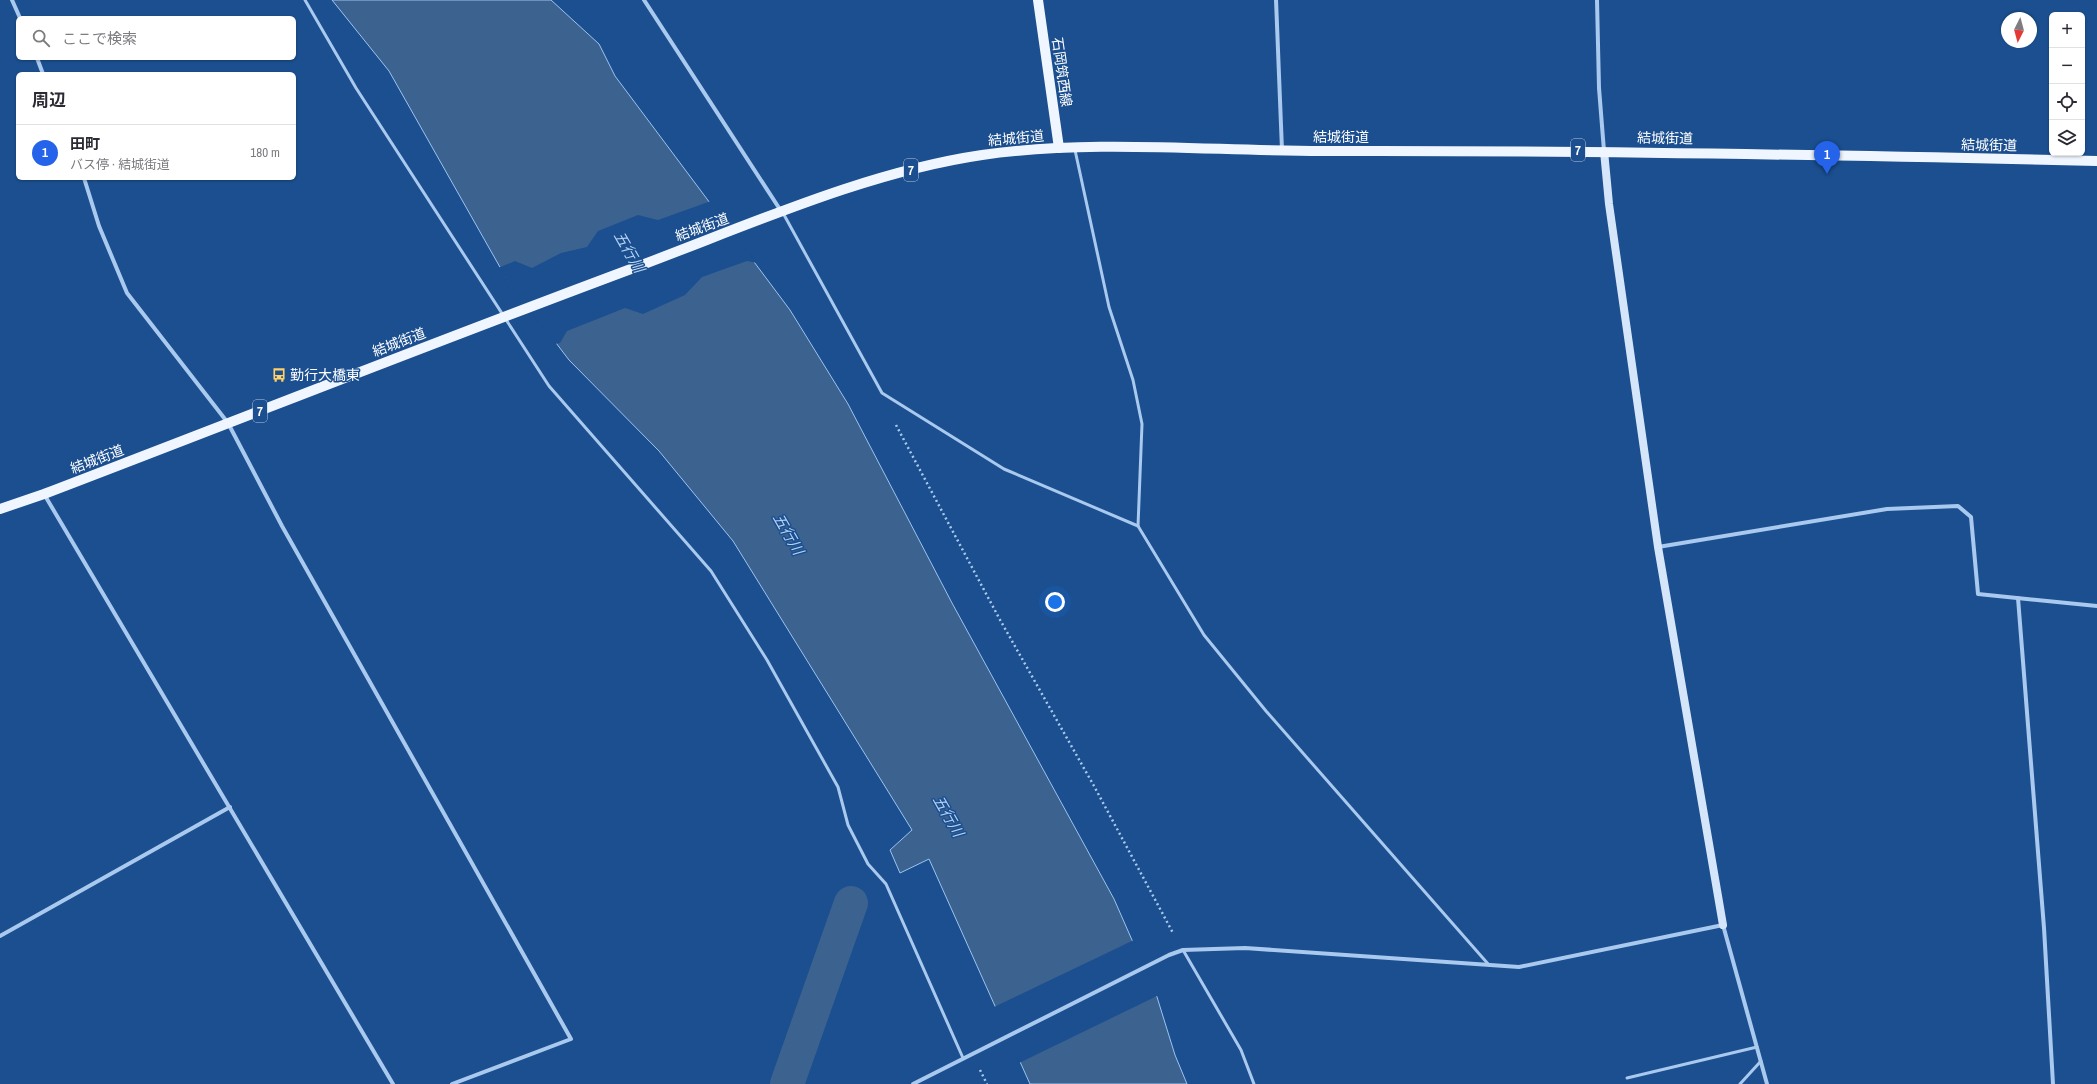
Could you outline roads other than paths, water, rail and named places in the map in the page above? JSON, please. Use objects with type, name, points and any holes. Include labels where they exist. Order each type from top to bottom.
[{"type":"main road","name":"石岡筑西線","points":[[1038,0],[1059,148]]},
{"type":"main road","name":"結城街道","points":[[0,508],[44,494],[503,317],[782,212],[867,182],[924,166],[981,155],[1074,147],[1148,146],[1282,151],[1604,151],[2097,161]]},
{"type":"street","points":[[12,0],[19,16]]},
{"type":"street","points":[[644,0],[782,212]]},
{"type":"street","points":[[1276,0],[1282,151]]},
{"type":"street","points":[[1597,0],[1599,88],[1610,212],[1658,547],[1724,925],[1767,1084]]},
{"type":"street","points":[[38,60],[43,72]]},
{"type":"street","points":[[85,180],[99,226],[127,293],[228,423],[282,526],[571,1039],[452,1084]]},
{"type":"street","points":[[44,494],[393,1084]]},
{"type":"street","points":[[1658,547],[1887,510],[1958,506],[1971,517],[1978,594],[2097,606]]},
{"type":"street","points":[[2018,598],[2044,928],[2052,1084]]},
{"type":"street","points":[[0,936],[230,807]]},
{"type":"street","points":[[913,1084],[1169,955],[1183,950],[1245,948],[1519,967],[1724,925]]},
{"type":"lane","points":[[305,0],[356,88],[549,386],[711,571],[767,660],[838,787],[848,825],[868,864],[886,884],[963,1058]]},
{"type":"lane","points":[[1074,147],[1109,307],[1133,380],[1142,424],[1138,526],[1204,635],[1266,711],[1490,966]]},
{"type":"lane","points":[[782,212],[882,393],[1004,469],[1138,526]]},
{"type":"lane","points":[[1183,950],[1241,1050],[1254,1084]]},
{"type":"lane","points":[[1627,1078],[1757,1047]]},
{"type":"lane","points":[[1740,1084],[1761,1061]]},
{"type":"water","name":"五行川","points":[[332,0],[551,0],[599,44],[615,76],[790,310],[848,404],[952,603],[1114,899],[1157,997],[1175,1055],[1187,1084],[1030,1084],[929,859],[900,873],[890,850],[912,830],[733,541],[659,451],[569,360],[505,276],[389,71]]},
{"type":"waterway","points":[[787,1084],[851,903]]},
{"type":"place","name":"田町","points":[[1827,174]]},
{"type":"place","name":"勤行大橋東","points":[[279,375]]}]
